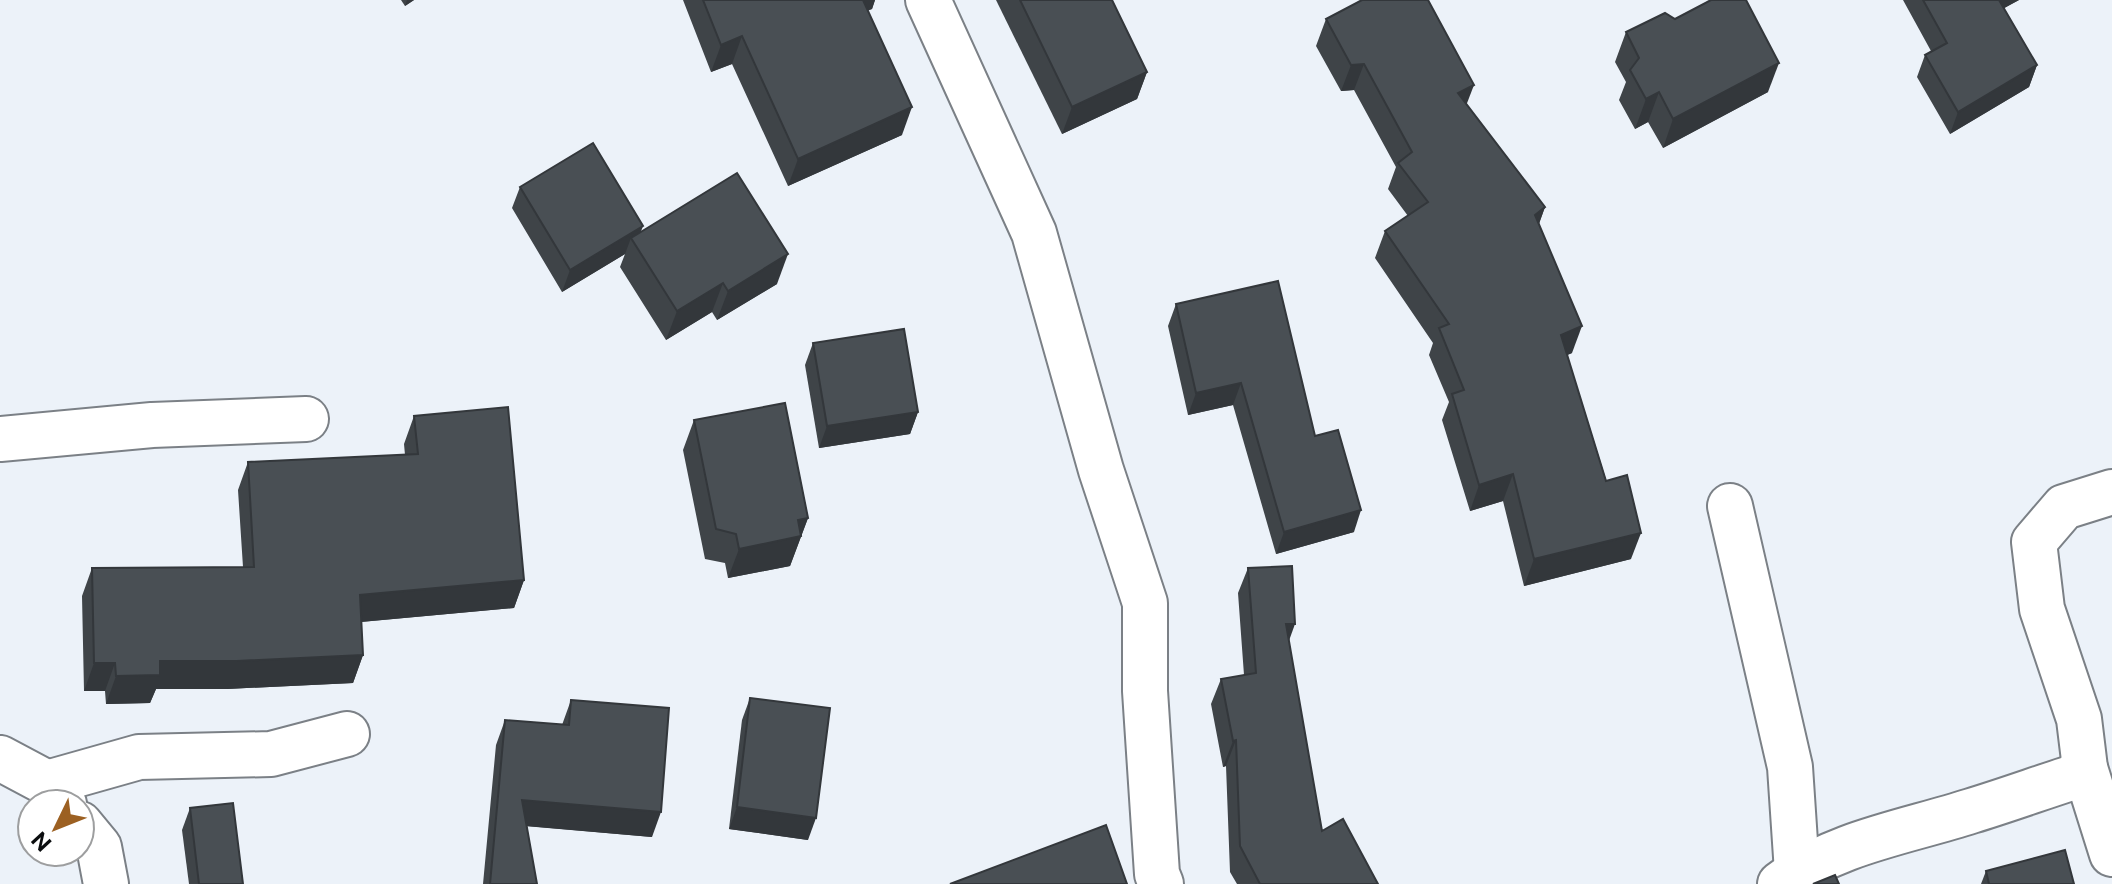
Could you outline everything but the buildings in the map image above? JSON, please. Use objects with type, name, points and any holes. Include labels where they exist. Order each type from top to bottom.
[{"type":"street","points":[[928,0],[1034,233],[1096,456],[1145,603],[1146,707],[1157,874],[1161,884]]},
{"type":"street","points":[[0,439],[152,425],[306,419]]},
{"type":"street","points":[[2112,492],[2064,507],[2034,542],[2042,609],[2079,719],[2085,768],[2112,854]]},
{"type":"street","points":[[1730,506],[1790,767],[1789,878],[1884,834],[1983,807],[2071,778],[2085,768]]},
{"type":"street","points":[[69,788],[139,757],[271,754],[347,734]]},
{"type":"street","points":[[0,758],[47,788]]},
{"type":"street","points":[[96,843],[106,884]]}]
